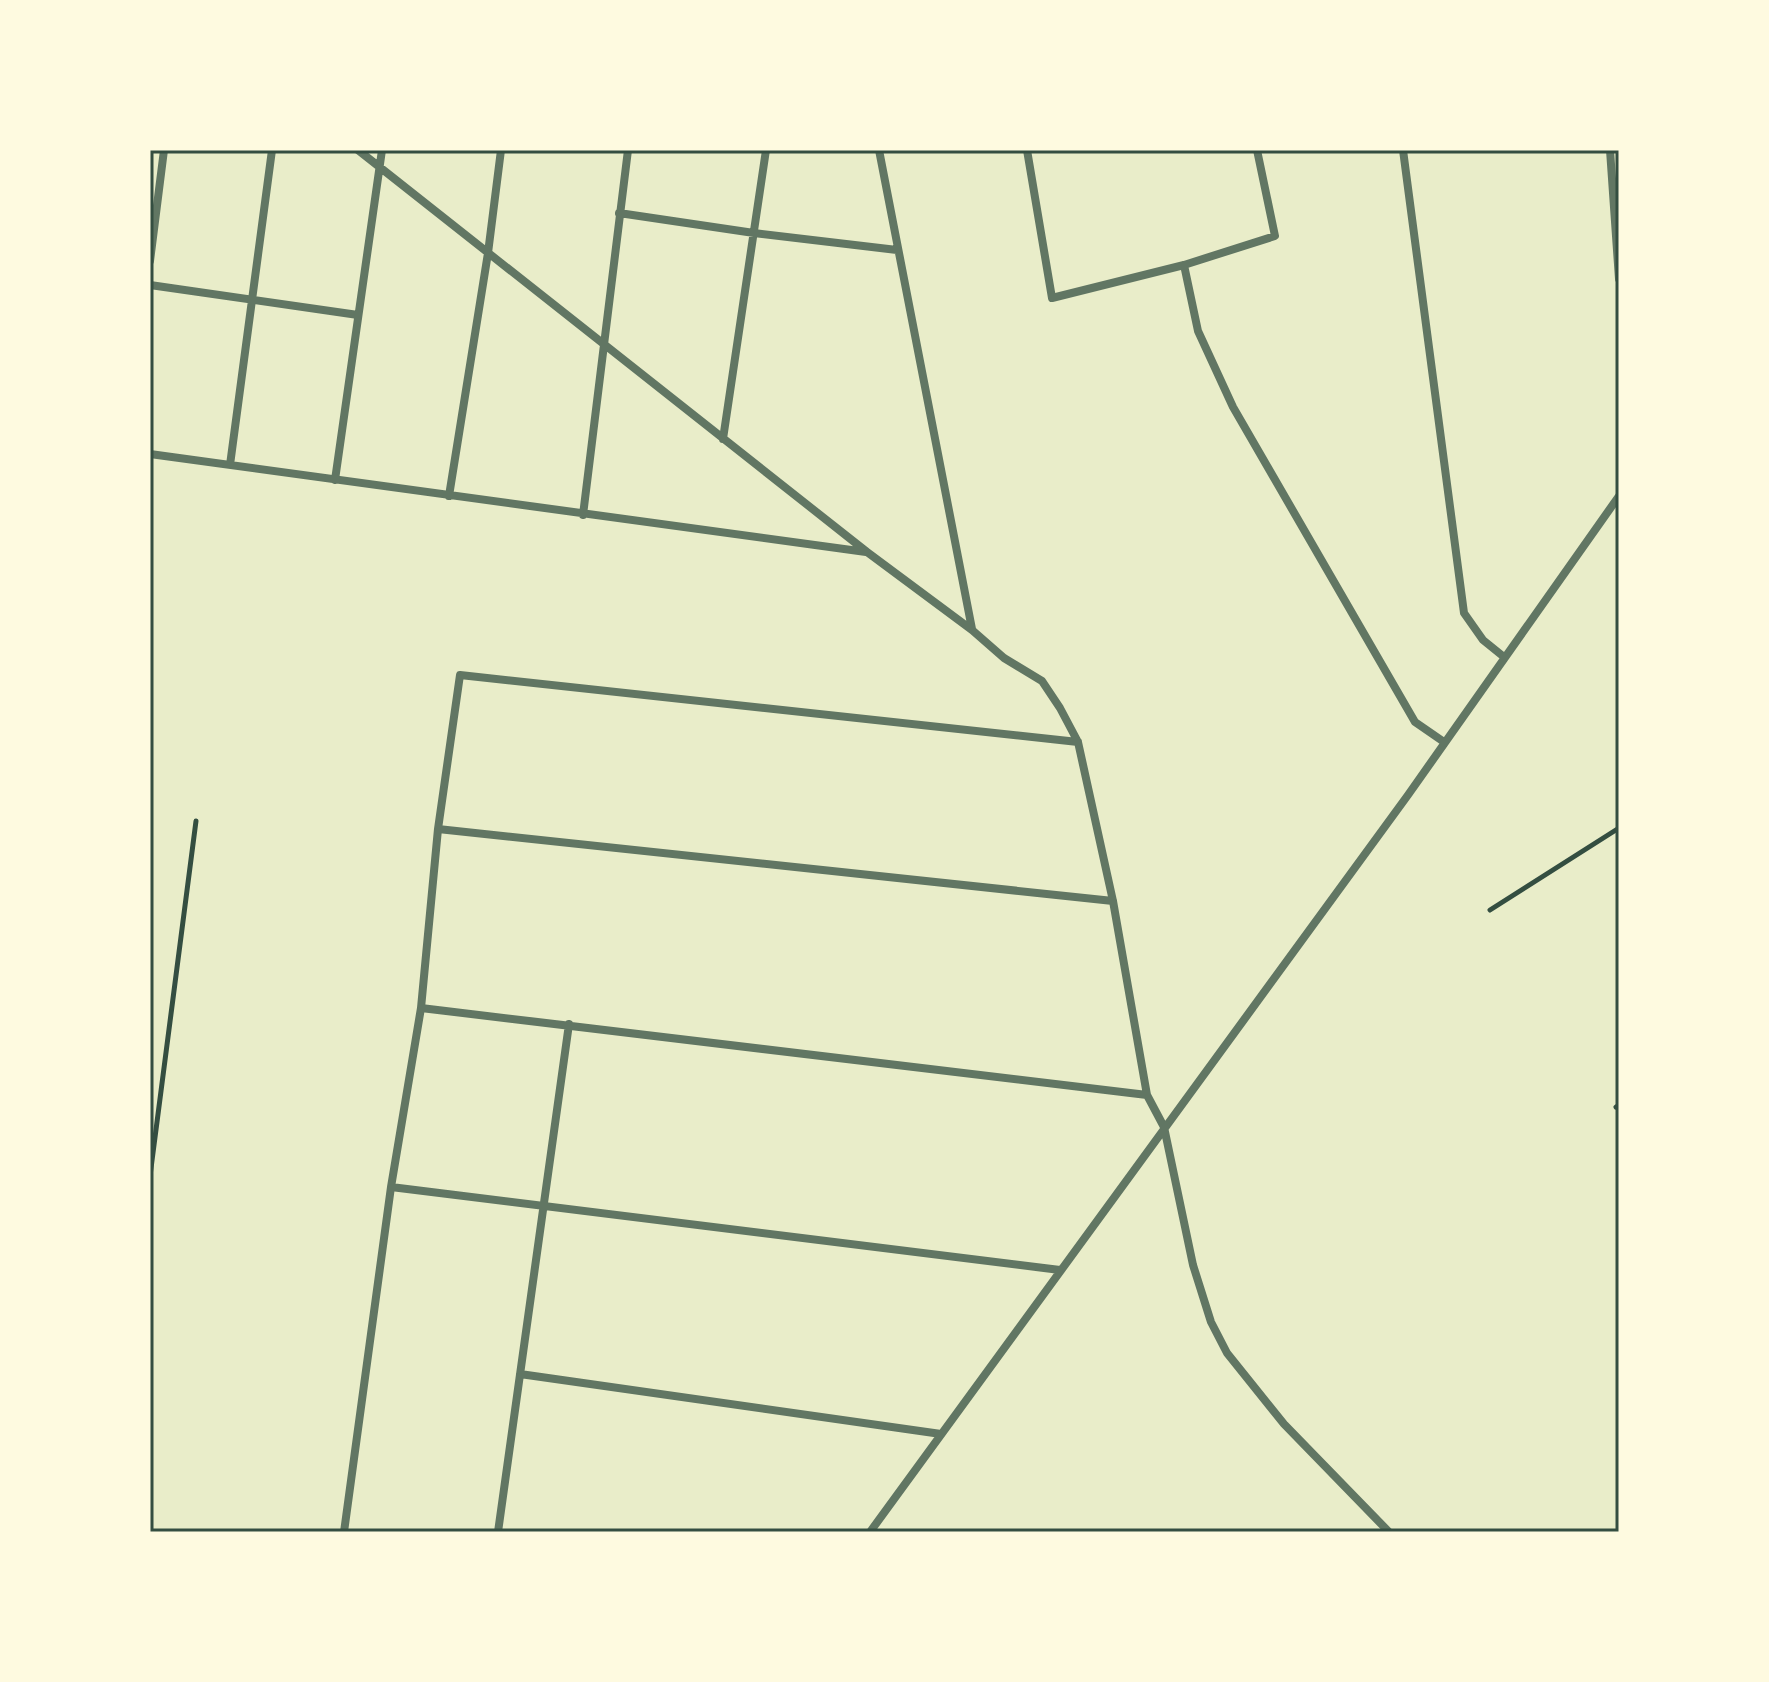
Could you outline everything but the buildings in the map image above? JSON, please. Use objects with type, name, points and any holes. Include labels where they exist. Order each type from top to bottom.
[{"type":"street","points":[[150,261],[164,150]]},
{"type":"street","points":[[230,465],[272,150]]},
{"type":"street","points":[[358,150],[867,552],[972,630],[1004,658],[1042,681],[1078,742],[1113,901],[1147,1095],[1164,1127],[1193,1265],[1211,1322],[1227,1353],[1284,1424],[1389,1532]]},
{"type":"street","points":[[335,480],[382,150]]},
{"type":"street","points":[[449,496],[488,253],[501,150]]},
{"type":"street","points":[[583,515],[628,150]]},
{"type":"street","points":[[723,439],[766,150]]},
{"type":"street","points":[[879,150],[972,630]]},
{"type":"street","points":[[1027,150],[1052,298],[1184,265],[1275,236],[1257,150]]},
{"type":"street","points":[[1403,150],[1464,613],[1483,640],[1504,657]]},
{"type":"street","points":[[1610,150],[1619,279]]},
{"type":"street","points":[[619,213],[897,250]]},
{"type":"street","points":[[1184,265],[1198,331],[1233,407],[1415,722],[1444,742]]},
{"type":"street","points":[[150,285],[358,315]]},
{"type":"street","points":[[150,454],[867,552]]},
{"type":"street","points":[[870,1532],[1326,909],[1619,496]]},
{"type":"street","points":[[344,1532],[391,1187],[421,1008],[438,829],[460,675],[1078,742]]},
{"type":"street","points":[[438,829],[1113,901]]},
{"type":"street","points":[[421,1008],[1147,1095]]},
{"type":"street","points":[[498,1532],[569,1024]]},
{"type":"street","points":[[391,1187],[1060,1270]]},
{"type":"street","points":[[520,1374],[941,1434]]},
{"type":"path","points":[[150,1176],[196,821]]},
{"type":"path","points":[[1490,910],[1619,828]]}]
